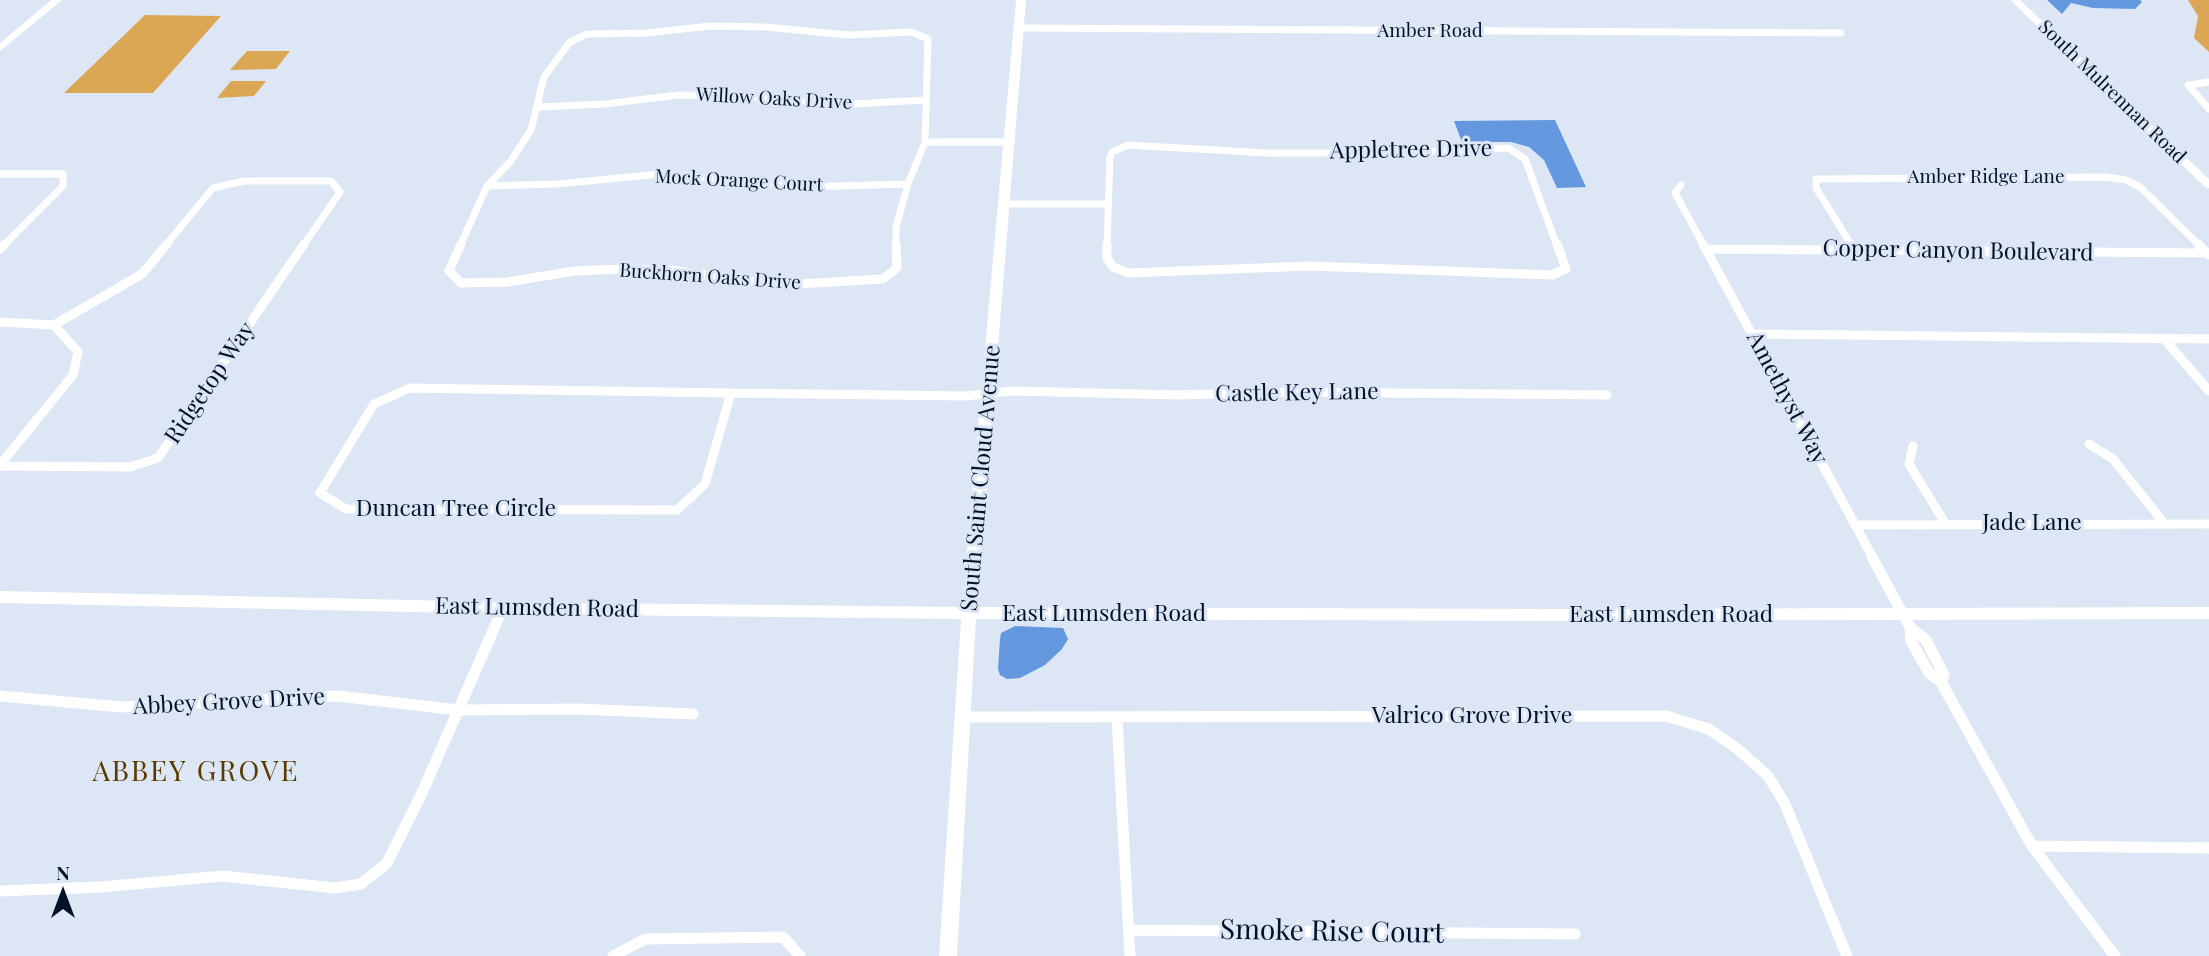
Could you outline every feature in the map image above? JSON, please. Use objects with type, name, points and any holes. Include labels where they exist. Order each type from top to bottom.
[{"type":"street","points":[[0,48],[57,0]]},
{"type":"street","name":"South Saint Cloud Avenue","points":[[948,956],[961,717],[1021,0]]},
{"type":"street","name":"South Mulrennan Road","points":[[2015,0],[2209,185]]},
{"type":"street","name":"Buckhorn Oaks Drive","points":[[710,26],[766,27],[848,35],[911,32],[928,39],[926,100],[925,142],[908,184],[896,227],[897,268],[883,279],[780,285],[671,270],[623,269],[575,271],[507,282],[461,283],[449,271],[487,187],[510,162],[531,130],[544,77],[570,42],[587,34],[648,33],[710,26]]},
{"type":"street","name":"Amber Road","points":[[1019,28],[1841,33]]},
{"type":"street","points":[[2209,82],[2188,85],[2209,109]]},
{"type":"street","name":"Willow Oaks Drive","points":[[538,107],[606,104],[678,95],[740,96],[835,105],[926,100]]},
{"type":"street","points":[[925,142],[1009,142]]},
{"type":"street","name":"Appletree Drive","points":[[1128,145],[1266,153],[1395,153],[1508,148],[1525,159],[1566,269],[1552,275],[1310,266],[1128,273],[1113,267],[1107,258],[1108,204],[1112,152],[1128,145]]},
{"type":"street","points":[[0,174],[63,174],[63,186],[0,249]]},
{"type":"street","name":"Mock Orange Court","points":[[487,187],[558,184],[660,174],[804,187],[908,184]]},
{"type":"street","name":"Amber Ridge Lane","points":[[1856,250],[1816,188],[1816,179],[2105,177],[2126,180],[2140,187],[2209,254]]},
{"type":"street","name":"Ridgetop Way","points":[[0,465],[130,467],[158,458],[340,192],[331,181],[244,181],[213,188],[142,274],[54,325]]},
{"type":"street","name":"Amethyst Way","points":[[1681,185],[1675,193],[1907,620],[1911,641],[1929,673],[1941,682],[2032,846],[2115,956]]},
{"type":"street","points":[[1004,204],[1108,204]]},
{"type":"street","name":"Copper Canyon Boulevard","points":[[1706,249],[2209,254]]},
{"type":"street","points":[[0,322],[54,325],[78,352],[73,375],[0,465]]},
{"type":"street","points":[[1753,334],[2209,339]]},
{"type":"street","points":[[2165,340],[2209,391]]},
{"type":"street","name":"Duncan Tree Circle","points":[[731,393],[705,484],[677,510],[346,509],[320,493],[374,404],[410,388],[989,396]]},
{"type":"street","name":"Castle Key Lane","points":[[989,396],[1012,391],[1179,396],[1357,392],[1607,395]]},
{"type":"street","points":[[2089,444],[2113,459],[2164,523]]},
{"type":"street","points":[[1913,446],[1909,464],[1945,523]]},
{"type":"street","name":"Jade Lane","points":[[1856,525],[2209,524]]},
{"type":"street","name":"East Lumsden Road","points":[[0,597],[503,608],[1907,620],[2209,613]]},
{"type":"street","points":[[0,891],[101,887],[223,876],[335,888],[361,884],[387,863],[503,608]]},
{"type":"street","name":"Abbey Grove Drive","points":[[0,696],[121,707],[338,696],[458,710],[578,709],[693,714]]},
{"type":"street","name":"Valrico Grove Drive","points":[[961,717],[1666,716],[1709,729],[1739,750],[1768,776],[1785,804],[1847,956]]},
{"type":"street","points":[[1117,717],[1131,930],[1130,956]]},
{"type":"street","points":[[2032,846],[2209,848]]},
{"type":"street","name":"Smoke Rise Court","points":[[1131,930],[1575,934]]},
{"type":"street","points":[[613,956],[645,939],[783,937],[800,956]]},
{"type":"shaded area","points":[[2188,0],[2209,0],[2209,52],[2194,38],[2198,16]]},
{"type":"shaded area","points":[[145,15],[221,16],[153,93],[64,93]]},
{"type":"shaded area","points":[[247,51],[290,51],[276,69],[230,70]]},
{"type":"shaded area","points":[[231,81],[266,81],[254,96],[217,98]]},
{"type":"water","points":[[2047,0],[2142,2],[2135,9],[2093,8],[2071,3],[2062,14]]},
{"type":"water","points":[[1555,120],[1586,187],[1557,188],[1544,160],[1529,147],[1511,142],[1462,142],[1454,121]]},
{"type":"water","points":[[1015,626],[1063,628],[1068,639],[1062,649],[1045,665],[1020,678],[1007,679],[1000,675],[998,669],[1000,639],[1001,633]]},
{"type":"district","name":"ABBEY GROVE","points":[[196,772]]}]
